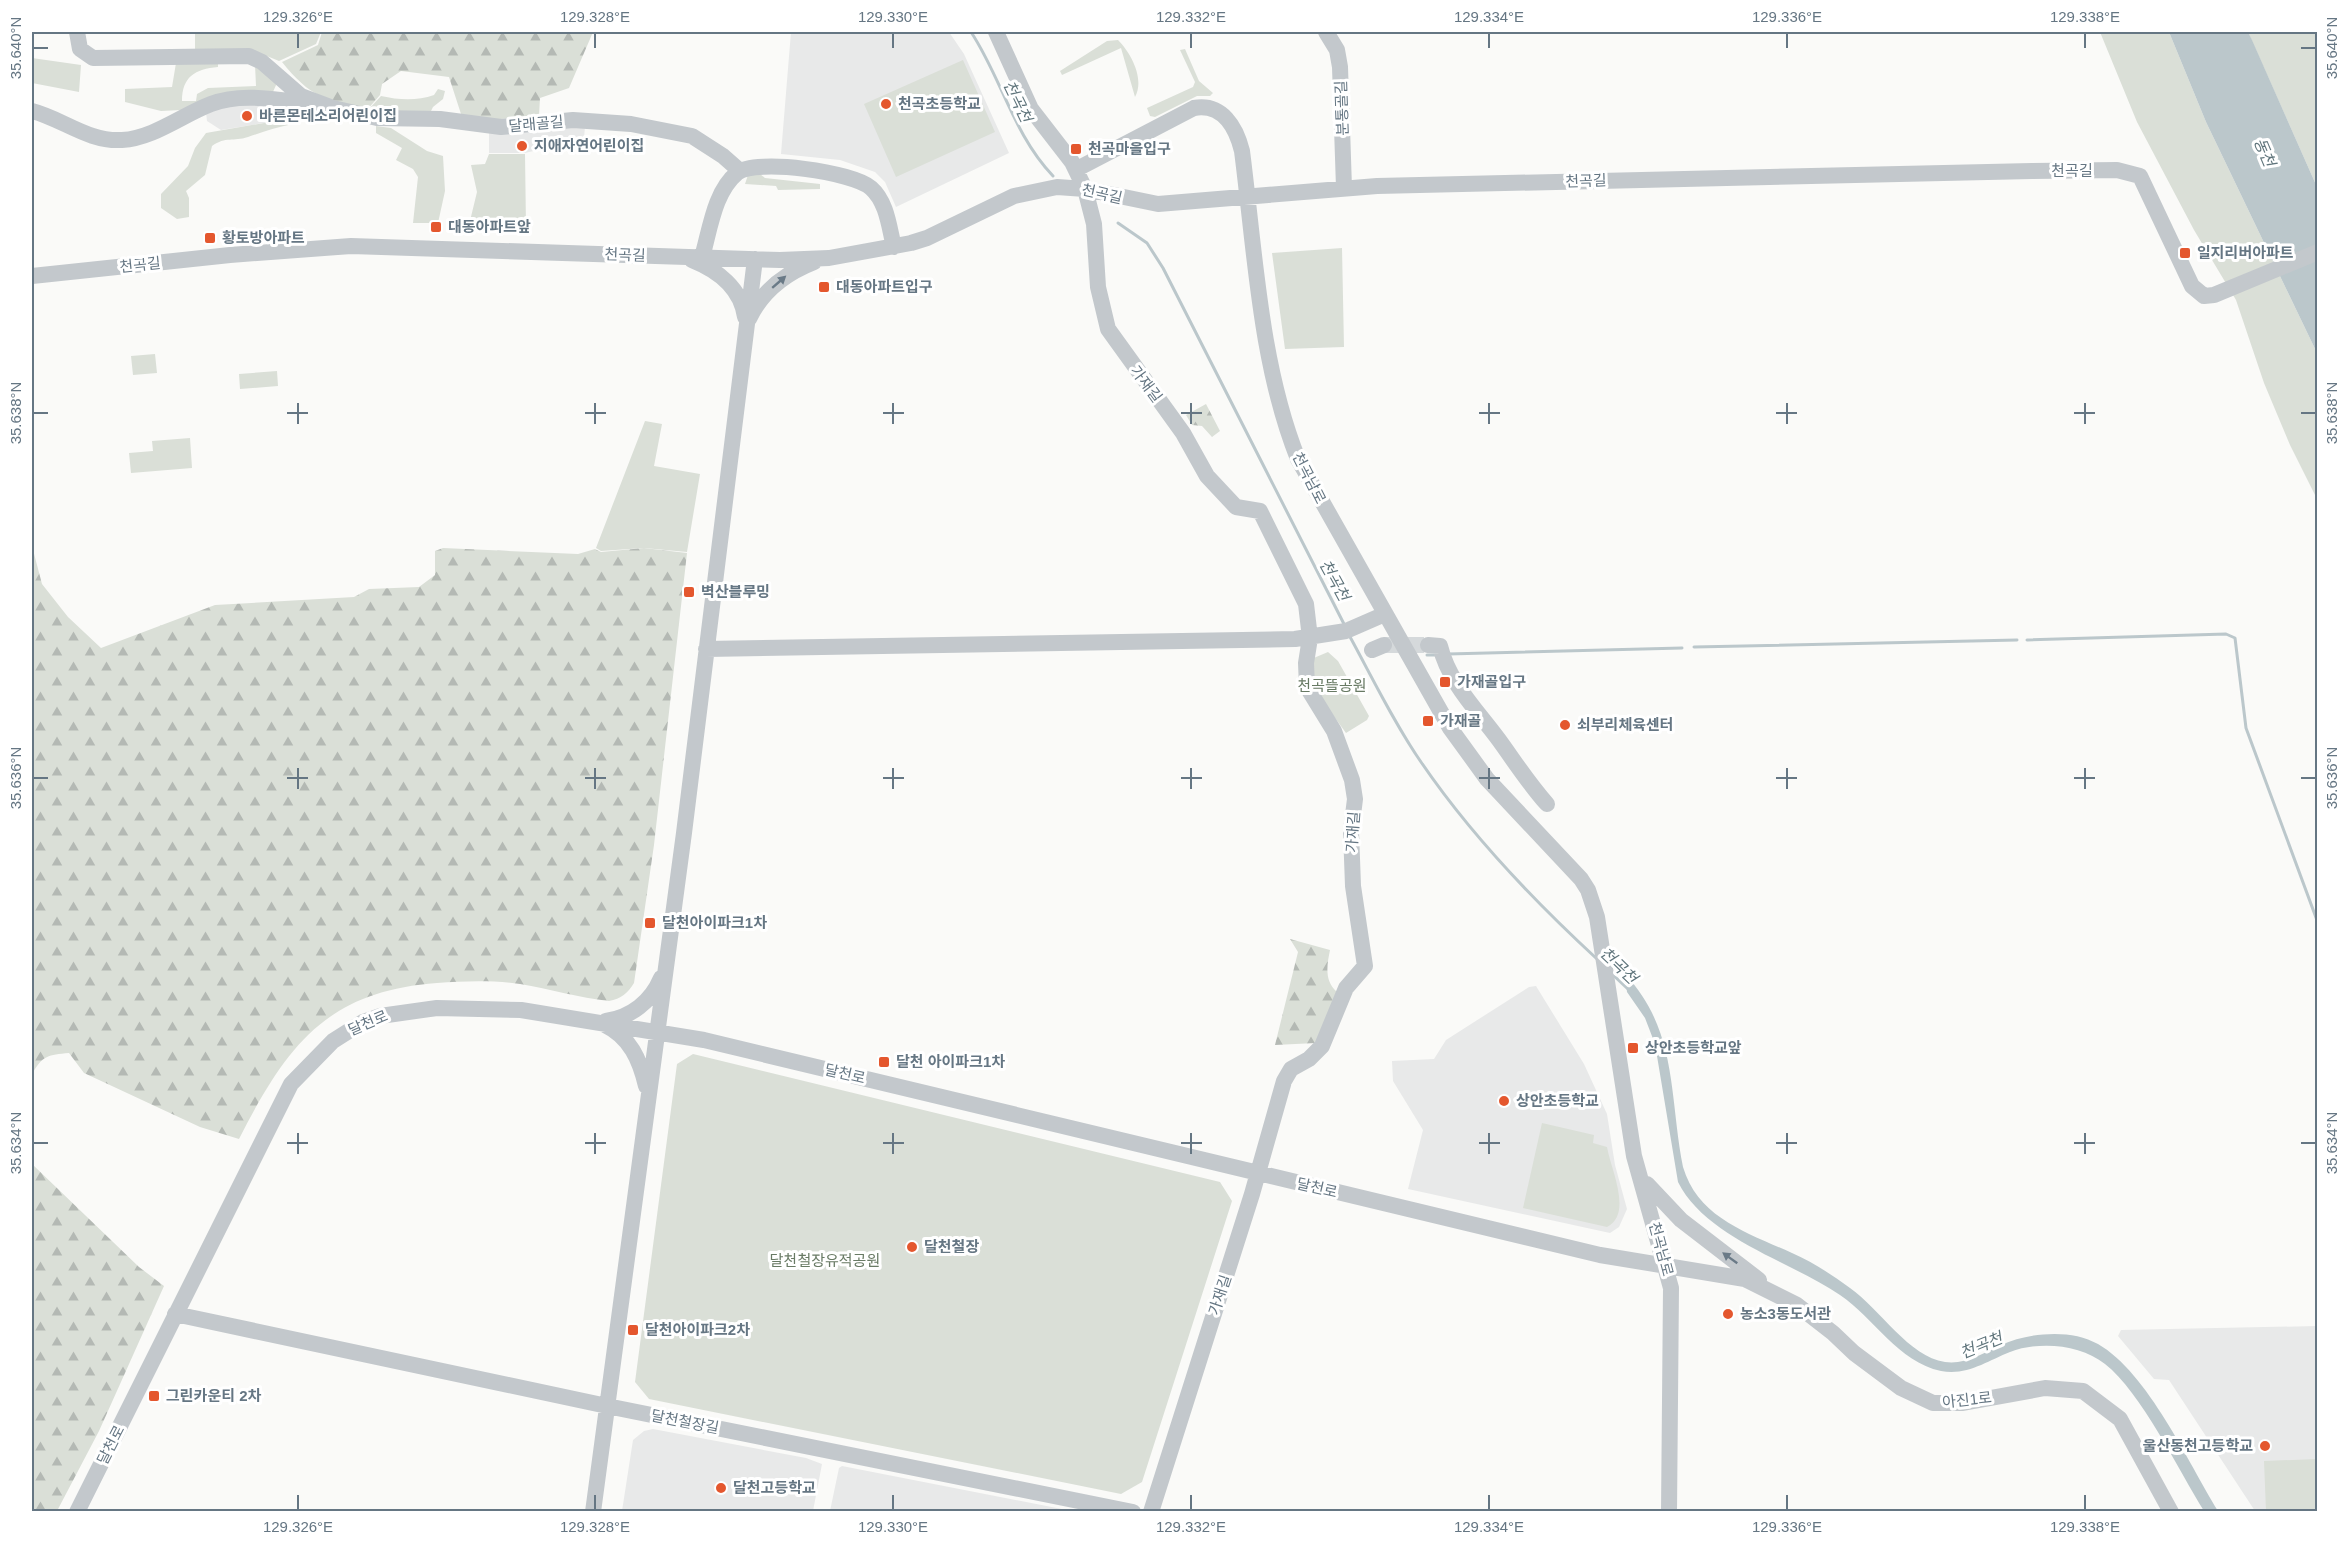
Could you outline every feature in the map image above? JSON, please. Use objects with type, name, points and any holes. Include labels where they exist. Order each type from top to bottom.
[{"type":"street","name":"달래골길","points":[[78,32],[80,49],[93,58],[249,56],[262,62],[301,96],[320,105]]},
{"type":"street","name":"가재길","points":[[996,32],[1031,109],[1077,169],[1085,189],[1094,224],[1098,287],[1108,329],[1183,433],[1207,476],[1236,507],[1257,510],[1262,514],[1306,604],[1310,638],[1306,663],[1307,687],[1334,731],[1355,790],[1351,831],[1352,876],[1366,962],[1343,994],[1322,1046],[1291,1069],[1284,1080],[1258,1174],[1151,1512]]},
{"type":"street","name":"분통골길","points":[[1326,32],[1337,50],[1340,67],[1344,188]]},
{"type":"street","name":"달래골길","points":[[32,111],[94,136],[123,140],[148,134],[200,108],[231,99],[261,98],[320,105],[377,118],[440,119],[501,127],[573,120],[631,124],[692,136],[740,171]]},
{"type":"street","name":"천곡남로","points":[[1077,169],[1183,112],[1207,107],[1220,113],[1238,135],[1272,374],[1286,428],[1310,481],[1450,728],[1472,760],[1581,879],[1594,904],[1638,1170],[1672,1296],[1669,1512]]},
{"type":"street","points":[[702,257],[725,186],[740,171],[757,167],[848,176],[860,181],[878,195],[884,208],[894,247]]},
{"type":"street","name":"천곡길","points":[[32,276],[230,255],[351,246],[755,259],[829,258],[894,247],[927,238],[1014,196],[1057,188],[1085,189],[1158,204],[1344,188],[2124,171],[2135,173],[2143,181],[2193,286],[2204,296],[2214,295],[2318,252]]},
{"type":"street","points":[[679,256],[712,270],[730,285],[741,303],[746,325]]},
{"type":"street","points":[[746,325],[758,303],[782,279],[799,268],[829,258]]},
{"type":"street","points":[[592,1512],[657,1031],[755,259]]},
{"type":"street","points":[[706,649],[1310,638],[1327,636],[1364,625],[1384,614]]},
{"type":"street","points":[[1428,645],[1440,646],[1448,670],[1460,689],[1547,804]]},
{"type":"street","points":[[599,1022],[623,1017],[641,1006],[653,994],[665,967]]},
{"type":"street","name":"달천로","points":[[77,1512],[291,1084],[316,1056],[349,1030],[396,1012],[437,1008],[498,1008],[657,1031],[1600,1255],[1666,1267]]},
{"type":"street","points":[[599,1022],[619,1034],[633,1050],[641,1065],[647,1099]]},
{"type":"street","points":[[1638,1170],[1671,1212],[1776,1294]]},
{"type":"street","name":"아진1로","points":[[1666,1267],[1739,1277],[1776,1294],[1833,1333],[1854,1353],[1892,1382],[1925,1400],[1953,1404],[2054,1387],[2076,1389],[2088,1394],[2120,1419],[2171,1512]]},
{"type":"street","points":[[176,1314],[607,1406]]},
{"type":"street","name":"달천철장길","points":[[607,1406],[1133,1512]]},
{"type":"shaded area","name":"천곡초등학교","points":[[791,32],[949,32],[964,54],[1009,153],[896,207],[885,182],[875,172],[840,160],[781,154]]},
{"type":"shaded area","name":"바른몬테소리어린이집","points":[[225,104],[285,105],[289,114],[287,119],[221,130],[207,121],[206,112]]},
{"type":"shaded area","name":"지애자연어린이집","points":[[585,126],[584,139],[525,153],[489,153],[489,131]]},
{"type":"shaded area","name":"상안초등학교","points":[[1536,986],[1584,1064],[1607,1114],[1615,1165],[1627,1209],[1619,1227],[1610,1233],[1408,1189],[1423,1130],[1393,1081],[1392,1061],[1434,1059],[1446,1040],[1529,987]]},
{"type":"shaded area","name":"울산동천고등학교","points":[[2317,1326],[2317,1511],[2255,1511],[2169,1380],[2154,1379],[2118,1336],[2121,1330]]},
{"type":"shaded area","name":"달천고등학교","points":[[653,1429],[806,1458],[822,1464],[813,1511],[622,1511],[633,1440],[644,1431]]},
{"type":"shaded area","points":[[842,1466],[1072,1511],[830,1511],[839,1468]]},
{"type":"green space","points":[[195,32],[321,32],[316,44],[279,61],[257,52],[195,50]]},
{"type":"green space","points":[[322,32],[593,32],[569,88],[540,98],[539,116],[488,120],[461,114],[449,77],[401,71],[382,84],[380,95],[367,110],[319,95],[301,83],[282,62],[318,45]]},
{"type":"green space","points":[[2100,32],[2169,32],[2206,122],[2317,353],[2317,499],[2290,445],[2264,383],[2236,300],[2194,230],[2137,122]]},
{"type":"green space","points":[[2248,32],[2317,32],[2317,187]]},
{"type":"green space","points":[[1118,40],[1128,52],[1135,67],[1138,90],[1135,97],[1121,48],[1062,75],[1060,71],[1107,41]]},
{"type":"green space","points":[[1185,49],[1199,81],[1213,93],[1210,96],[1197,96],[1155,117],[1150,116],[1147,108],[1193,87],[1195,82],[1180,50]]},
{"type":"green space","points":[[32,58],[81,65],[79,92],[32,83]]},
{"type":"green space","points":[[963,60],[995,132],[896,177],[864,104]]},
{"type":"green space","points":[[218,61],[218,67],[197,72],[187,80],[182,101],[196,101],[197,94],[208,88],[256,86],[255,65],[277,83],[272,94],[181,110],[161,111],[125,102],[125,89],[172,87],[176,63]]},
{"type":"green space","points":[[438,89],[445,91],[443,99],[433,107],[430,113],[368,110],[381,96],[415,99],[434,95]]},
{"type":"green space","points":[[287,119],[293,124],[243,138],[221,141],[212,146],[205,175],[186,191],[189,198],[189,217],[177,219],[161,208],[161,194],[188,166],[195,148],[206,133]]},
{"type":"green space","points":[[376,126],[391,128],[427,151],[443,156],[445,191],[438,223],[413,223],[418,177],[413,169],[396,160],[402,148],[376,133]]},
{"type":"green space","points":[[489,154],[525,154],[526,227],[469,225],[477,192],[471,165],[485,164]]},
{"type":"green space","points":[[760,174],[765,178],[820,184],[820,189],[778,190],[776,186],[745,184],[748,175]]},
{"type":"green space","points":[[1342,248],[1344,347],[1285,349],[1272,253]]},
{"type":"green space","points":[[155,354],[157,373],[133,375],[131,356]]},
{"type":"green space","points":[[277,371],[278,386],[240,389],[239,374]]},
{"type":"green space","points":[[1206,404],[1220,431],[1212,437],[1202,426],[1192,425],[1186,415]]},
{"type":"green space","points":[[645,421],[662,424],[654,466],[700,474],[687,552],[644,548],[601,551],[596,548]]},
{"type":"green space","points":[[190,438],[192,468],[131,473],[129,453],[153,451],[152,441]]},
{"type":"green space","points":[[32,546],[42,584],[68,617],[101,648],[215,605],[354,597],[369,589],[419,587],[435,575],[435,551],[443,548],[578,554],[595,549],[601,552],[644,548],[687,553],[654,845],[632,987],[621,997],[609,1001],[520,984],[479,981],[399,988],[366,998],[338,1012],[314,1030],[293,1051],[256,1106],[239,1139],[200,1127],[84,1073],[69,1053],[47,1057],[39,1063],[32,1074]]},
{"type":"green space","name":"천곡뜰공원","points":[[1328,652],[1338,661],[1369,716],[1367,720],[1346,733],[1314,689],[1309,660]]},
{"type":"green space","points":[[1290,939],[1330,950],[1328,978],[1337,992],[1316,1043],[1275,1045],[1298,952]]},
{"type":"green space","name":"달천철장유적공원","points":[[693,1054],[1220,1182],[1232,1201],[1142,1482],[1121,1494],[649,1399],[635,1382],[677,1064]]},
{"type":"green space","points":[[1542,1123],[1594,1135],[1593,1143],[1607,1147],[1616,1179],[1619,1212],[1615,1221],[1607,1227],[1523,1208]]},
{"type":"green space","points":[[32,1164],[139,1267],[164,1286],[99,1431],[57,1511],[32,1511]]},
{"type":"green space","points":[[2317,1459],[2317,1511],[2266,1511],[2264,1461]]},
{"type":"water","name":"동천","points":[[2169,32],[2248,32],[2252,40],[2317,187],[2317,353],[2206,122]]},
{"type":"water","name":"천곡천","points":[[1625,974],[1642,996],[1663,1041],[1669,1065],[1683,1167],[1690,1185],[1712,1211],[1742,1230],[1815,1265],[1850,1288],[1907,1342],[1932,1358],[1945,1362],[1960,1362],[2012,1341],[2036,1335],[2062,1334],[2087,1339],[2098,1344],[2116,1357],[2134,1375],[2150,1397],[2166,1420],[2218,1511],[2204,1511],[2146,1412],[2119,1377],[2095,1357],[2059,1346],[2034,1346],[2010,1352],[1968,1370],[1950,1372],[1926,1366],[1899,1349],[1840,1295],[1751,1247],[1708,1218],[1691,1202],[1678,1182],[1655,1044],[1645,1018],[1627,992]]},
{"type":"waterway","name":"천곡천","points":[[971,32],[1028,142],[1039,160],[1053,176]]},
{"type":"waterway","name":"천곡천","points":[[1118,223],[1147,243],[1163,268],[1345,626]]},
{"type":"waterway","points":[[2027,640],[2226,634],[2235,638],[2246,728],[2318,923]]},
{"type":"waterway","name":"천곡천","points":[[1349,635],[1402,732],[1440,789],[1503,865],[1597,959]]},
{"type":"waterway","points":[[1694,647],[2017,640]]},
{"type":"waterway","points":[[1448,654],[1682,648]]},
{"type":"waterway","points":[[1427,655],[1436,655]]},
{"type":"waterway","name":"천곡천","points":[[1612,974],[1629,990]]},
{"type":"tunnel","points":[[1384,645],[1428,645]]},
{"type":"place","name":"천곡초등학교","points":[[886,104]]},
{"type":"place","name":"바른몬테소리어린이집","points":[[247,116]]},
{"type":"place","name":"지애자연어린이집","points":[[522,146]]},
{"type":"place","name":"천곡마을입구","points":[[1076,149]]},
{"type":"place","name":"대동아파트앞","points":[[436,227]]},
{"type":"place","name":"황토방아파트","points":[[210,238]]},
{"type":"place","name":"일지리버아파트","points":[[2185,253]]},
{"type":"place","name":"대동아파트입구","points":[[824,287]]},
{"type":"place","name":"벽산블루밍","points":[[689,592]]},
{"type":"place","name":"가재골입구","points":[[1445,682]]},
{"type":"place","name":"가재골","points":[[1428,721]]},
{"type":"place","name":"쇠부리체육센터","points":[[1565,725]]},
{"type":"place","name":"달천아이파크1차","points":[[650,923]]},
{"type":"place","name":"상안초등학교앞","points":[[1633,1048]]},
{"type":"place","name":"달천 아이파크1차","points":[[884,1062]]},
{"type":"place","name":"상안초등학교","points":[[1504,1101]]},
{"type":"place","name":"달천철장","points":[[912,1247]]},
{"type":"place","name":"농소3동도서관","points":[[1728,1314]]},
{"type":"place","name":"달천아이파크2차","points":[[633,1330]]},
{"type":"place","name":"그린카운티 2차","points":[[154,1396]]},
{"type":"place","name":"울산동천고등학교","points":[[2265,1446]]},
{"type":"place","name":"달천고등학교","points":[[721,1488]]}]
